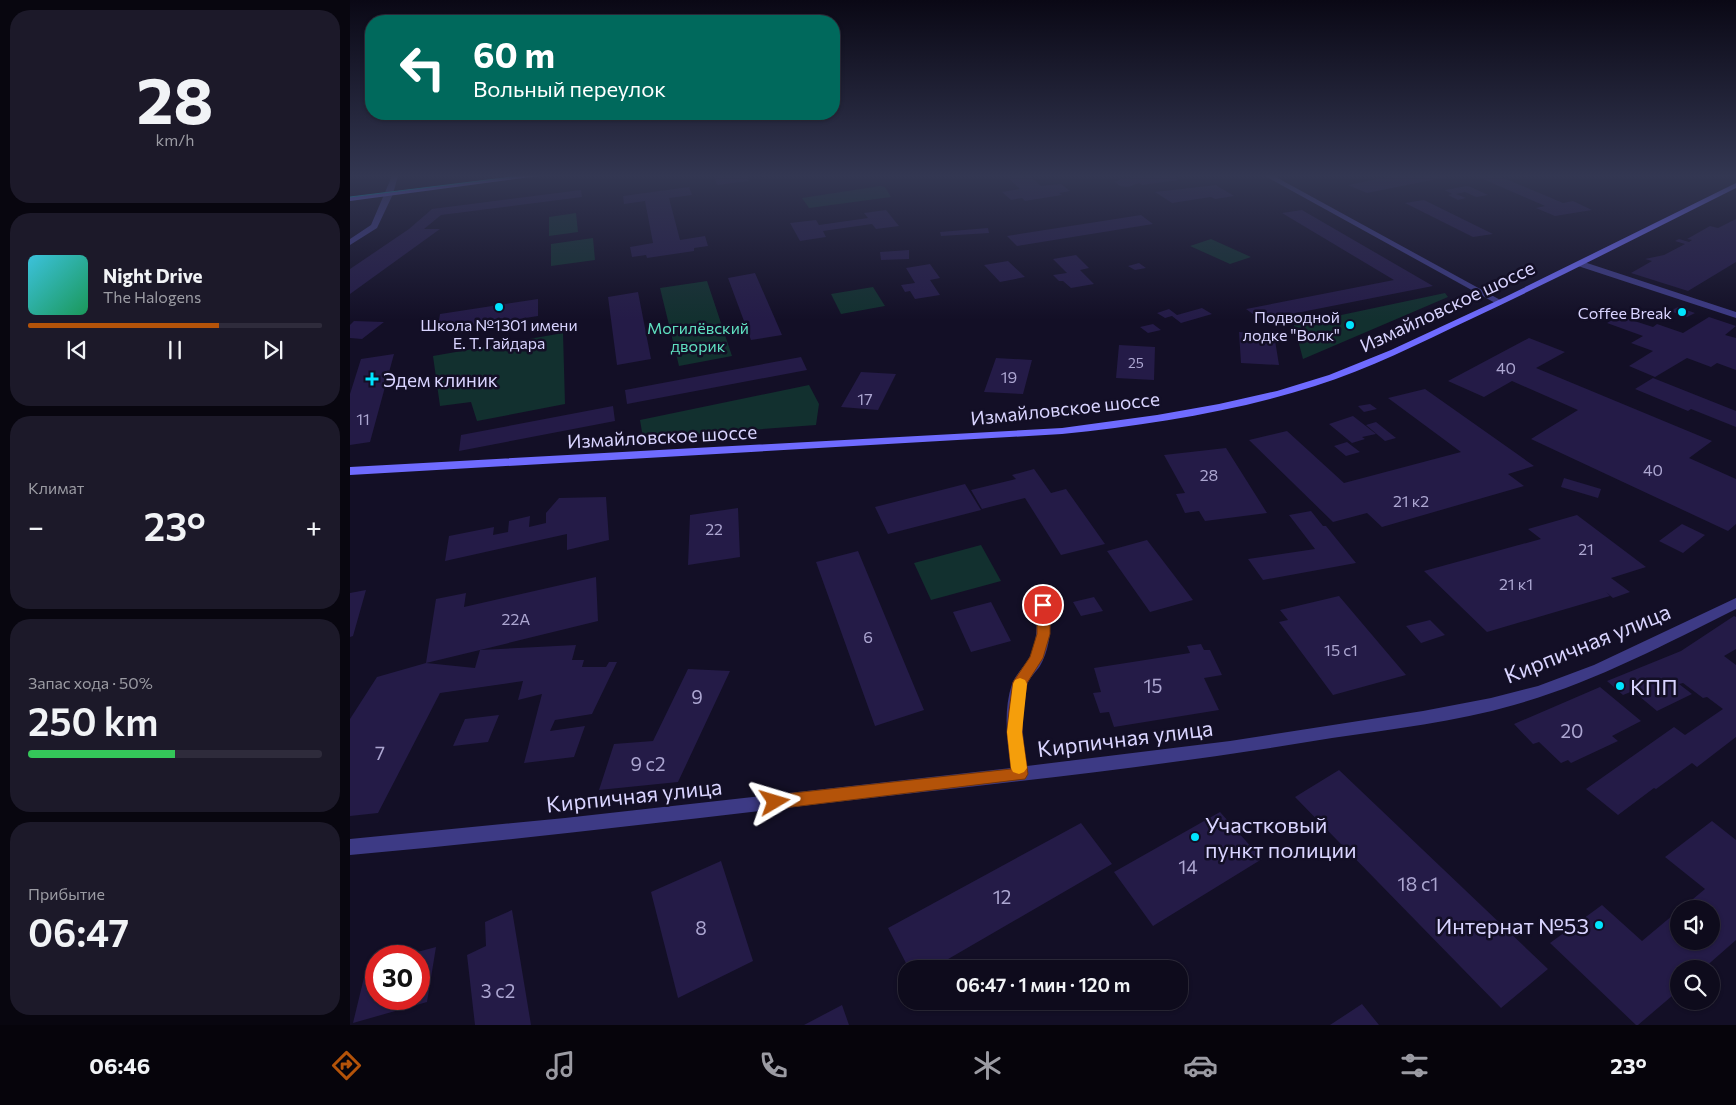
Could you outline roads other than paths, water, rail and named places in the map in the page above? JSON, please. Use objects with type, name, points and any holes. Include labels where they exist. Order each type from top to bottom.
[{"type":"main road","name":"Измайловское шоссе","points":[[350,471],[1014,434],[1136,422],[1251,400],[1312,383],[1359,367],[1581,264],[1660,224]]},
{"type":"street","points":[[350,243],[375,224]]},
{"type":"street","points":[[1356,224],[1500,302]]},
{"type":"street","points":[[1581,264],[1736,315]]},
{"type":"street","name":"Кирпичная улица","points":[[350,847],[562,827],[1020,774],[1295,738],[1454,712],[1515,698],[1559,684],[1641,649],[1736,603]]},
{"type":"street","points":[[1020,774],[1014,732],[1016,711],[1020,682],[1036,658],[1044,634],[1043,605]]},
{"type":"place","name":"Школа №1301 имени Е. Т. Гайдара","points":[[499,307]]},
{"type":"place","name":"Coffee Break","points":[[1682,312]]},
{"type":"place","name":"Подводной лодке \"Волк\"","points":[[1350,325]]},
{"type":"place","name":"Эдем клиник","points":[[372,379]]},
{"type":"place","name":"КПП","points":[[1620,686]]},
{"type":"place","name":"Участковый пункт полиции","points":[[1195,837]]},
{"type":"place","name":"Интернат №53","points":[[1599,925]]},
{"type":"park label","name":"Могилёвский дворик","points":[[698,336]]}]
